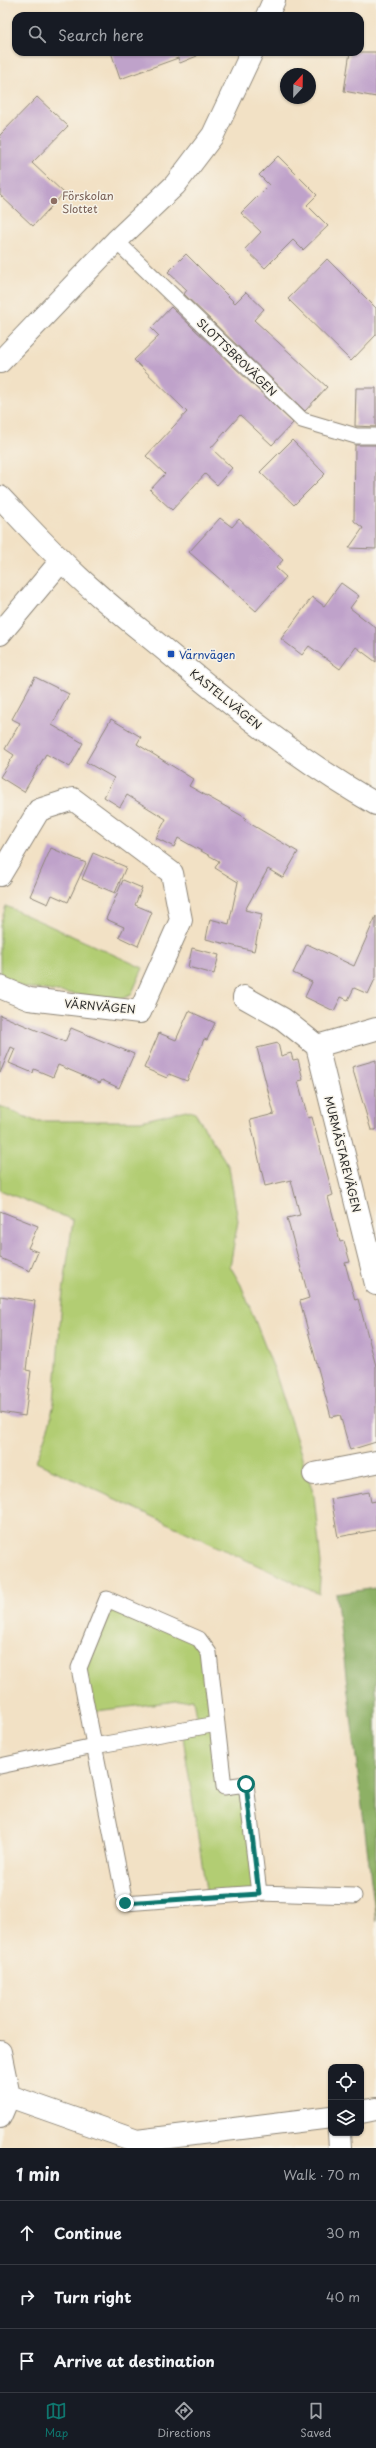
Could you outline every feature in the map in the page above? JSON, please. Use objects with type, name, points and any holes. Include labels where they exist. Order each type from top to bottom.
[{"type":"street","points":[[269,12],[274,0]]},
{"type":"street","points":[[0,362],[116,241],[176,185],[213,135],[250,56]]},
{"type":"street","name":"KASTELLVÄGEN","points":[[0,497],[61,561],[107,602],[258,726],[346,788],[376,804]]},
{"type":"street","points":[[0,634],[61,561]]},
{"type":"street","name":"VÄRNVÄGEN","points":[[0,987],[29,999],[140,1012],[181,920],[172,873],[74,799],[39,810],[1,870]]},
{"type":"street","points":[[244,998],[283,1019],[317,1046],[376,1029]]},
{"type":"street","name":"MURMÄSTAREVÄGEN","points":[[317,1046],[376,1284]]},
{"type":"street","points":[[314,1474],[376,1462]]},
{"type":"street","points":[[0,2052],[9,2096],[0,2117]]},
{"type":"street","points":[[9,2096],[136,2144],[328,2117]]},
{"type":"street","points":[[364,2111],[376,2108]]},
{"type":"street","points":[[339,2136],[340,2148]]},
{"type":"lane","name":"SLOTTSBROVÄGEN","points":[[116,241],[302,420],[356,436],[376,436]]},
{"type":"lane","points":[[259,1894],[246,1784],[224,1787],[209,1653],[199,1639],[107,1599],[79,1668],[125,1903],[259,1894],[354,1896]]},
{"type":"lane","points":[[0,1766],[94,1746],[217,1724]]},
{"type":"green space","points":[[6,906],[143,968],[131,995],[118,1000],[23,987],[0,978],[0,925]]},
{"type":"green space","points":[[0,1106],[35,1121],[141,1121],[186,1110],[195,1113],[229,1167],[238,1221],[230,1266],[241,1285],[274,1369],[314,1495],[321,1564],[319,1594],[36,1462],[50,1422],[54,1402],[62,1300],[73,1220],[0,1190]]},
{"type":"green space","points":[[376,1588],[376,1921],[336,1594]]},
{"type":"green space","points":[[107,1599],[199,1639],[224,1787],[246,1784],[259,1893],[207,1897],[182,1730],[198,1728],[193,1699],[88,1712],[79,1668]]},
{"type":"building","points":[[364,52],[376,52],[376,97],[344,91],[349,56],[364,56]]},
{"type":"building","points":[[112,56],[197,56],[180,63],[178,58],[120,79]]},
{"type":"building","points":[[37,97],[68,126],[32,163],[64,193],[33,226],[0,195],[0,135]]},
{"type":"building","points":[[278,156],[317,195],[307,205],[328,226],[303,250],[293,240],[265,268],[245,249],[261,232],[241,213],[269,185],[259,175]]},
{"type":"building","points":[[186,254],[235,303],[246,292],[264,309],[254,320],[327,387],[305,411],[184,294],[187,290],[168,272]]},
{"type":"building","points":[[327,259],[376,308],[376,335],[351,361],[288,299]]},
{"type":"building","points":[[171,307],[293,423],[272,445],[240,415],[211,448],[232,468],[217,485],[205,474],[172,510],[150,490],[165,474],[146,456],[187,412],[134,360],[159,336],[151,328]]},
{"type":"building","points":[[356,388],[376,388],[376,427],[355,426]]},
{"type":"building","points":[[292,440],[325,474],[294,505],[260,472]]},
{"type":"building","points":[[355,445],[376,445],[376,549],[349,548],[363,528],[354,521]]},
{"type":"building","points":[[220,518],[232,527],[239,519],[283,560],[276,568],[286,577],[256,611],[189,552]]},
{"type":"building","points":[[341,583],[359,596],[350,608],[376,628],[376,662],[356,647],[340,669],[309,646],[302,655],[281,639],[312,597],[324,606]]},
{"type":"building","points":[[35,677],[69,694],[52,725],[83,743],[70,767],[46,754],[24,792],[0,777],[14,755],[5,749],[20,723],[12,719]]},
{"type":"building","points":[[111,719],[141,737],[137,744],[193,779],[189,786],[246,818],[244,820],[298,852],[283,878],[268,869],[245,910],[262,914],[254,951],[206,939],[210,919],[229,924],[238,882],[215,868],[219,861],[178,838],[174,847],[156,838],[166,819],[127,795],[120,807],[104,797],[114,778],[86,762]]},
{"type":"building","points":[[51,848],[86,863],[68,902],[52,895],[48,904],[30,896]]},
{"type":"building","points":[[93,853],[126,867],[115,893],[82,879]]},
{"type":"building","points":[[123,880],[142,888],[135,905],[152,912],[138,946],[119,937],[124,927],[106,919]]},
{"type":"building","points":[[376,916],[376,977],[368,994],[354,988],[348,1000],[341,997],[334,1011],[305,997],[312,982],[293,973],[307,944],[354,966]]},
{"type":"building","points":[[192,948],[219,955],[214,974],[188,967]]},
{"type":"building","points":[[189,1011],[215,1023],[207,1040],[204,1039],[187,1081],[169,1074],[167,1078],[144,1068],[159,1033],[176,1040]]},
{"type":"building","points":[[0,1015],[65,1042],[71,1028],[134,1054],[119,1088],[102,1080],[100,1083],[58,1065],[53,1077],[34,1069],[33,1073],[9,1063],[15,1049],[11,1047],[0,1073]]},
{"type":"building","points":[[278,1043],[281,1056],[291,1053],[293,1060],[298,1059],[303,1080],[298,1081],[308,1118],[312,1117],[333,1195],[328,1197],[340,1242],[344,1241],[350,1262],[345,1263],[355,1300],[358,1299],[376,1366],[376,1442],[350,1450],[340,1415],[331,1417],[300,1301],[309,1298],[287,1218],[300,1215],[291,1180],[265,1186],[250,1120],[274,1114],[257,1048]]},
{"type":"building","points":[[376,1060],[376,1130],[371,1130],[352,1067]]},
{"type":"building","points":[[0,1211],[38,1226],[28,1248],[38,1252],[30,1271],[0,1258]]},
{"type":"building","points":[[0,1296],[35,1301],[26,1370],[31,1371],[25,1416],[0,1412]]},
{"type":"building","points":[[369,1492],[371,1502],[376,1501],[376,1530],[338,1537],[331,1499]]},
{"type":"place","name":"Förskolan Slottet","points":[[54,201]]},
{"type":"place","name":"Värnvägen","points":[[171,654]]},
{"type":"route","points":[[125,1903],[259,1894],[246,1784]]}]
